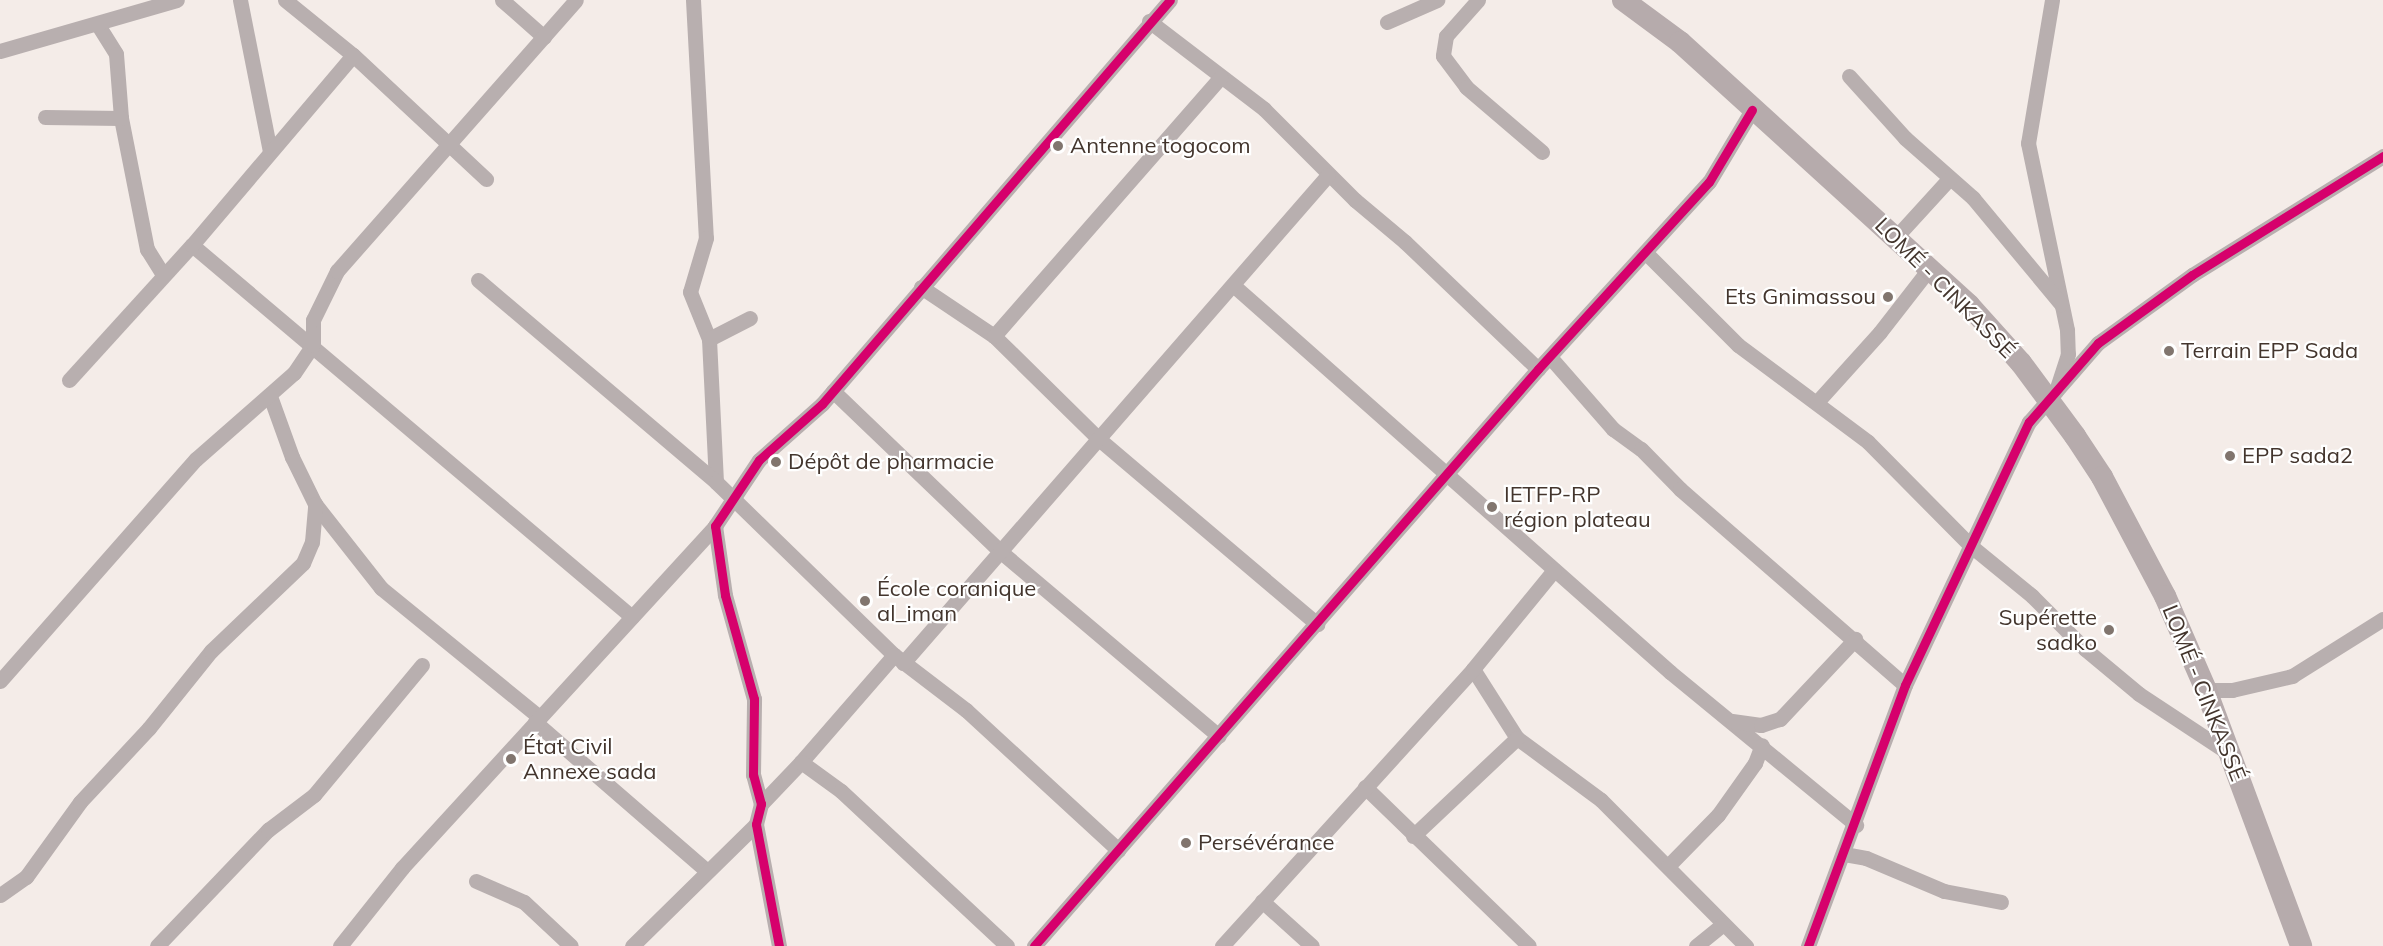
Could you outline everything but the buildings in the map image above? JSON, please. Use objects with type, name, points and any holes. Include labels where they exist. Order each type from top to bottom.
[{"type":"highway","name":"LOMÉ - CINKASSÉ","points":[[1623,0],[1680,42],[1752,110],[1896,237],[1992,330],[2051,394],[2102,477],[2150,562],[2206,690],[2301,946]]},
{"type":"street","points":[[0,51],[98,25],[177,0]]},
{"type":"street","points":[[240,0],[270,151]]},
{"type":"street","points":[[285,0],[353,55],[447,146],[486,179]]},
{"type":"street","points":[[502,0],[544,37]]},
{"type":"street","points":[[0,681],[196,459],[237,420],[270,396],[294,373],[313,345],[313,320],[337,271],[576,0]]},
{"type":"street","points":[[693,0],[706,238],[690,292],[709,339],[716,482]]},
{"type":"street","points":[[345,944],[402,868],[715,526],[731,498],[759,460],[784,442],[833,391],[1149,21],[1170,0]]},
{"type":"street","points":[[1387,22],[1437,0]]},
{"type":"street","points":[[1478,0],[1446,36],[1443,56],[1466,87],[1542,152]]},
{"type":"street","points":[[2051,394],[2068,354],[2063,307],[2034,186],[2028,143],[2052,0]]},
{"type":"street","points":[[1149,21],[1264,109],[1328,175],[1405,242],[1538,369]]},
{"type":"street","points":[[98,25],[116,54],[121,118],[147,249],[163,275]]},
{"type":"street","points":[[69,380],[192,244],[353,55]]},
{"type":"street","points":[[1849,76],[1905,138],[1973,198],[2063,307]]},
{"type":"street","points":[[994,336],[1221,77]]},
{"type":"street","points":[[1034,946],[1447,477],[1538,369],[1709,182],[1752,110]]},
{"type":"street","points":[[45,117],[121,118]]},
{"type":"street","points":[[1808,946],[1856,825],[1905,685],[2030,422],[2051,394],[2098,343],[2192,275],[2383,156]]},
{"type":"street","points":[[761,804],[1002,552],[1328,175]]},
{"type":"street","points":[[1896,237],[1949,179]]},
{"type":"street","points":[[192,244],[632,617]]},
{"type":"street","points":[[1646,253],[1738,345],[1785,383],[1817,402],[1868,442],[1971,546],[2139,694],[2230,754]]},
{"type":"street","points":[[1817,402],[1873,340],[1929,268]]},
{"type":"street","points":[[478,280],[716,482],[898,659],[966,710],[1118,850]]},
{"type":"street","points":[[1233,285],[1554,570],[1856,825]]},
{"type":"street","points":[[921,287],[994,336],[1100,440],[1317,624]]},
{"type":"street","points":[[709,339],[750,318]]},
{"type":"street","points":[[1550,357],[1613,429],[1905,685]]},
{"type":"street","points":[[833,391],[1002,552],[1219,736]]},
{"type":"street","points":[[270,396],[292,457],[315,504],[381,588],[537,720],[706,870]]},
{"type":"street","points":[[0,895],[26,877],[80,802],[149,728],[211,651],[303,563],[312,542],[315,504]]},
{"type":"street","points":[[715,526],[725,595],[754,699],[753,775],[761,804],[756,824],[778,946]]},
{"type":"street","points":[[1222,946],[1473,669],[1554,570]]},
{"type":"street","points":[[2206,690],[2232,690],[2292,676],[2383,619]]},
{"type":"street","points":[[1732,721],[1761,725],[1780,719],[1855,639]]},
{"type":"street","points":[[157,946],[268,830],[314,795],[422,665]]},
{"type":"street","points":[[1473,669],[1517,738],[1601,800],[1668,866],[1722,925],[1746,946]]},
{"type":"street","points":[[1413,836],[1517,738]]},
{"type":"street","points":[[1668,866],[1718,815],[1755,763],[1762,745]]},
{"type":"street","points":[[801,762],[841,791],[1007,946]]},
{"type":"street","points":[[1365,787],[1529,946]]},
{"type":"street","points":[[632,946],[706,870],[756,824]]},
{"type":"street","points":[[1844,854],[1866,858],[1944,891],[2001,902]]},
{"type":"street","points":[[476,881],[524,902],[571,946]]},
{"type":"street","points":[[1262,901],[1312,946]]},
{"type":"street","points":[[1696,946],[1722,925]]},
{"type":"cycle path","points":[[779,946],[756,824],[761,804],[753,775],[754,699],[725,595],[715,526],[759,460],[822,404],[1170,0]]},
{"type":"cycle path","points":[[1034,946],[1538,369],[1709,182],[1752,110]]},
{"type":"cycle path","points":[[1808,946],[1905,685],[2029,422],[2098,343],[2192,275],[2383,156]]},
{"type":"place","name":"Antenne togocom","points":[[1058,146]]},
{"type":"place","name":"Ets Gnimassou","points":[[1888,297]]},
{"type":"place","name":"Terrain EPP Sada","points":[[2169,351]]},
{"type":"place","name":"EPP sada2","points":[[2230,456]]},
{"type":"place","name":"Dépôt de pharmacie","points":[[776,462]]},
{"type":"place","name":"IETFP-RP région plateau","points":[[1492,507]]},
{"type":"place","name":"École coranique al_iman","points":[[865,601]]},
{"type":"place","name":"Supérette sadko","points":[[2109,630]]},
{"type":"place","name":"État Civil Annexe sada","points":[[511,759]]},
{"type":"place","name":"Persévérance","points":[[1186,843]]}]
